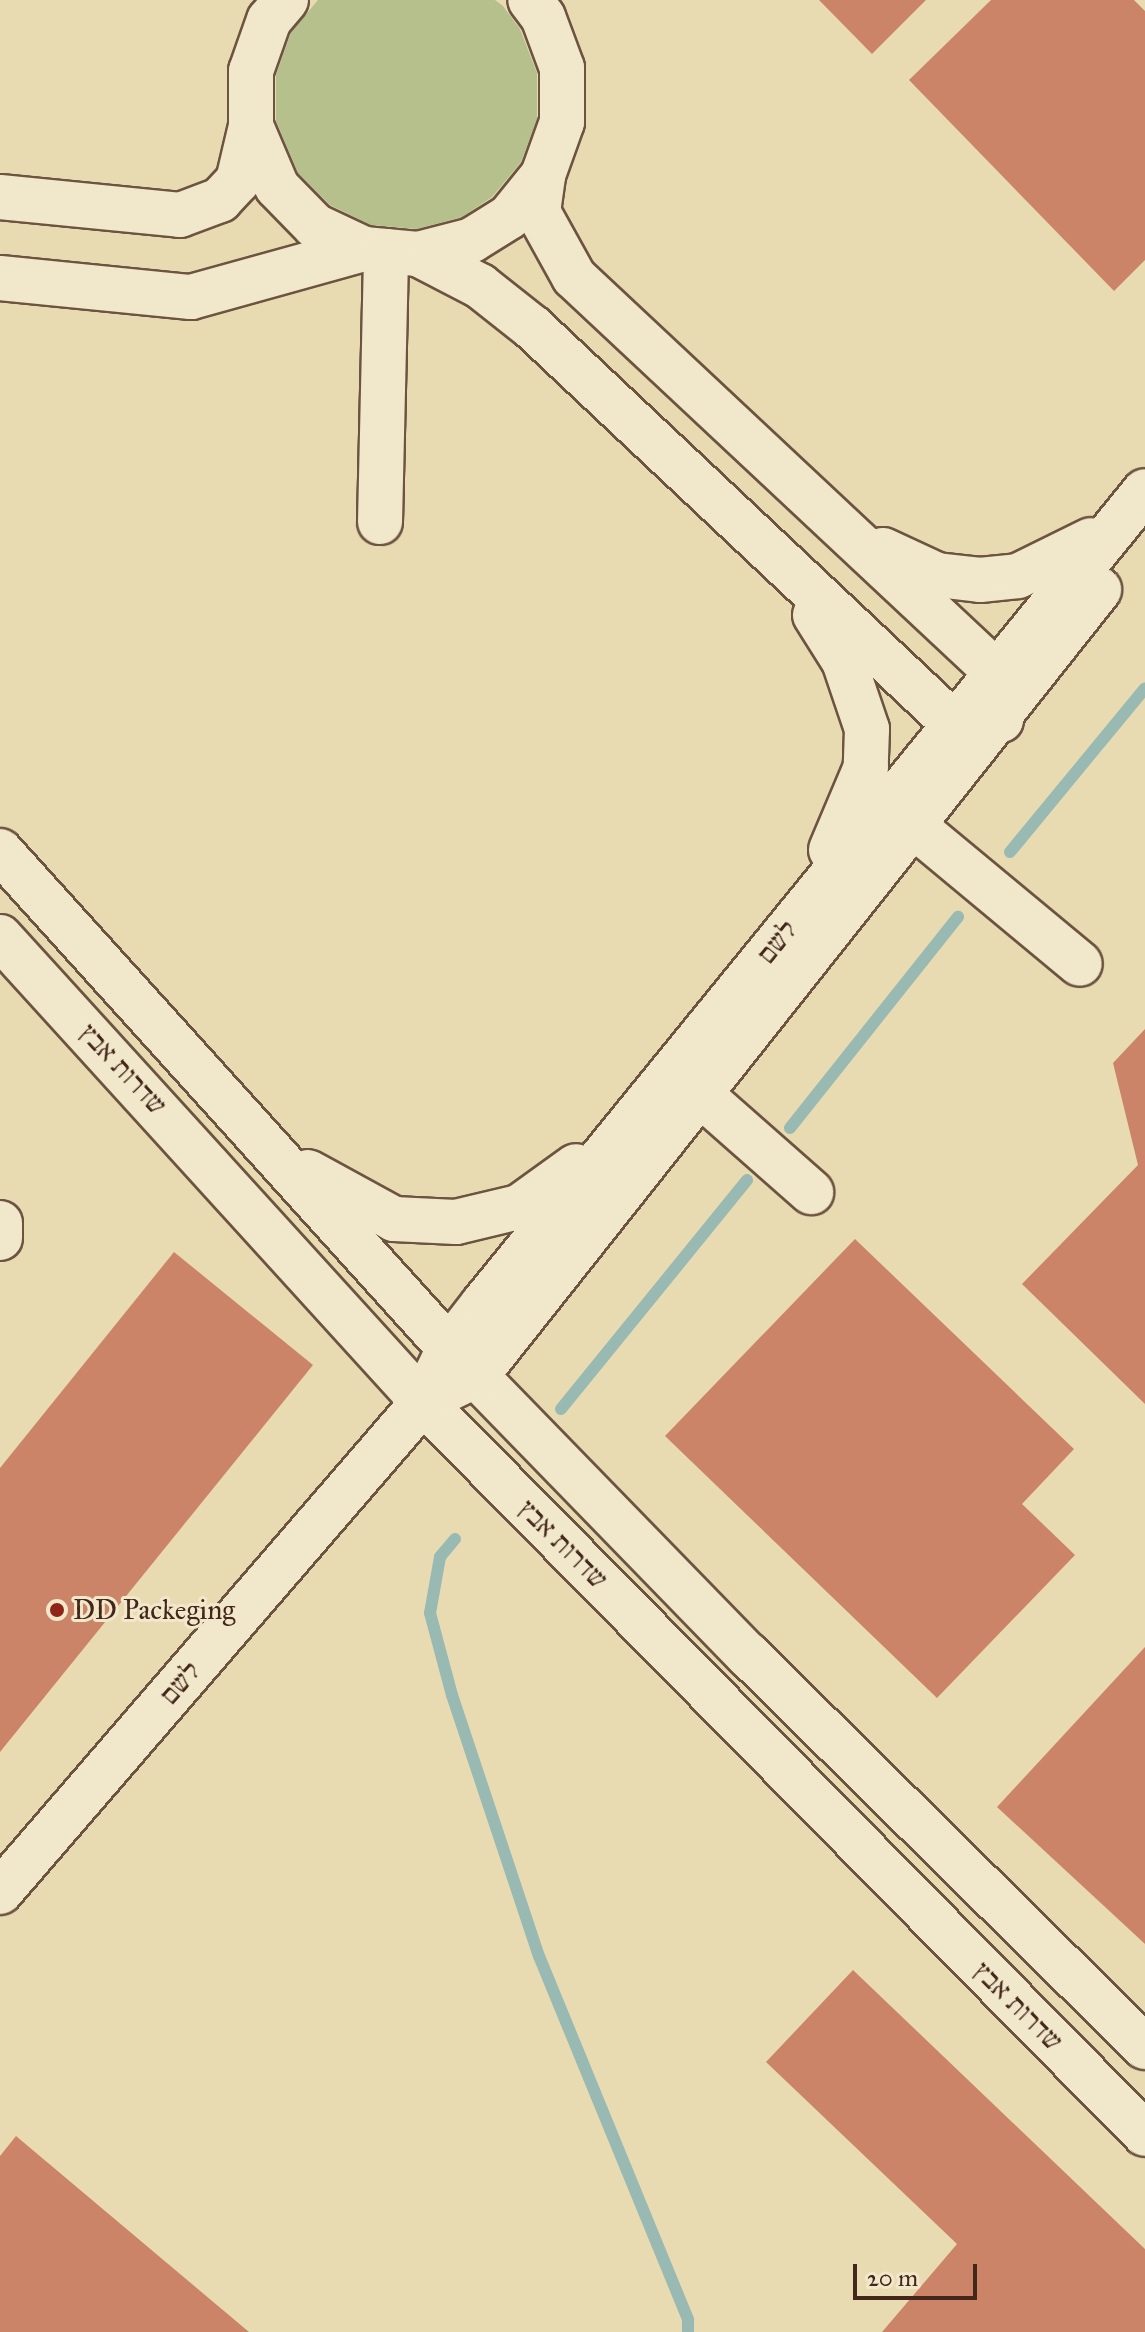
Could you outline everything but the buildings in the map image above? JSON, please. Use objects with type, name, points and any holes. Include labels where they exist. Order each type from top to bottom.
[{"type":"street","points":[[251,0],[260,47]]},
{"type":"street","points":[[0,197],[180,215],[220,200],[238,181],[251,126],[251,71],[269,20],[286,0]]},
{"type":"street","points":[[251,126],[277,187],[315,226],[480,286],[532,327],[954,724],[1001,720],[996,672],[574,277],[538,212],[543,175],[562,122],[562,68],[543,17],[530,0]]},
{"type":"street","points":[[0,278],[191,297],[389,251],[472,240],[509,217],[543,175]]},
{"type":"street","points":[[380,522],[389,251]]},
{"type":"street","name":"לשם","points":[[0,1892],[423,1402],[701,1095],[1001,720],[1128,529],[1145,491]]},
{"type":"street","points":[[849,535],[937,575],[980,580],[1018,576],[1128,529]]},
{"type":"street","name":"לשם","points":[[463,1361],[631,1122],[996,672],[1128,529]]},
{"type":"street","points":[[782,562],[844,661],[867,729],[866,767],[852,810],[797,919]]},
{"type":"street","points":[[915,827],[1080,964]]},
{"type":"street","name":"שדרות אבץ","points":[[0,851],[463,1361],[748,1655],[1145,2047]]},
{"type":"street","name":"שדרות אבץ","points":[[0,937],[423,1402],[1145,2134]]},
{"type":"street","points":[[701,1095],[811,1192]]},
{"type":"street","points":[[254,1133],[332,1189],[394,1219],[456,1222],[519,1207],[631,1122]]},
{"type":"street","points":[[0,1223],[0,1238]]},
{"type":"green space","points":[[318,0],[495,0],[503,6],[520,29],[537,73],[537,119],[521,162],[492,197],[462,217],[417,229],[371,225],[330,205],[298,173],[276,121],[276,75],[291,32]]},
{"type":"waterway","points":[[1010,852],[1145,688]]},
{"type":"waterway","points":[[790,1128],[958,917]]},
{"type":"waterway","points":[[561,1409],[747,1180]]},
{"type":"waterway","points":[[455,1539],[440,1557],[430,1613],[452,1695],[539,1956],[688,2320],[688,2332]]},
{"type":"place","name":"DD Packeging","points":[[57,1610]]}]
